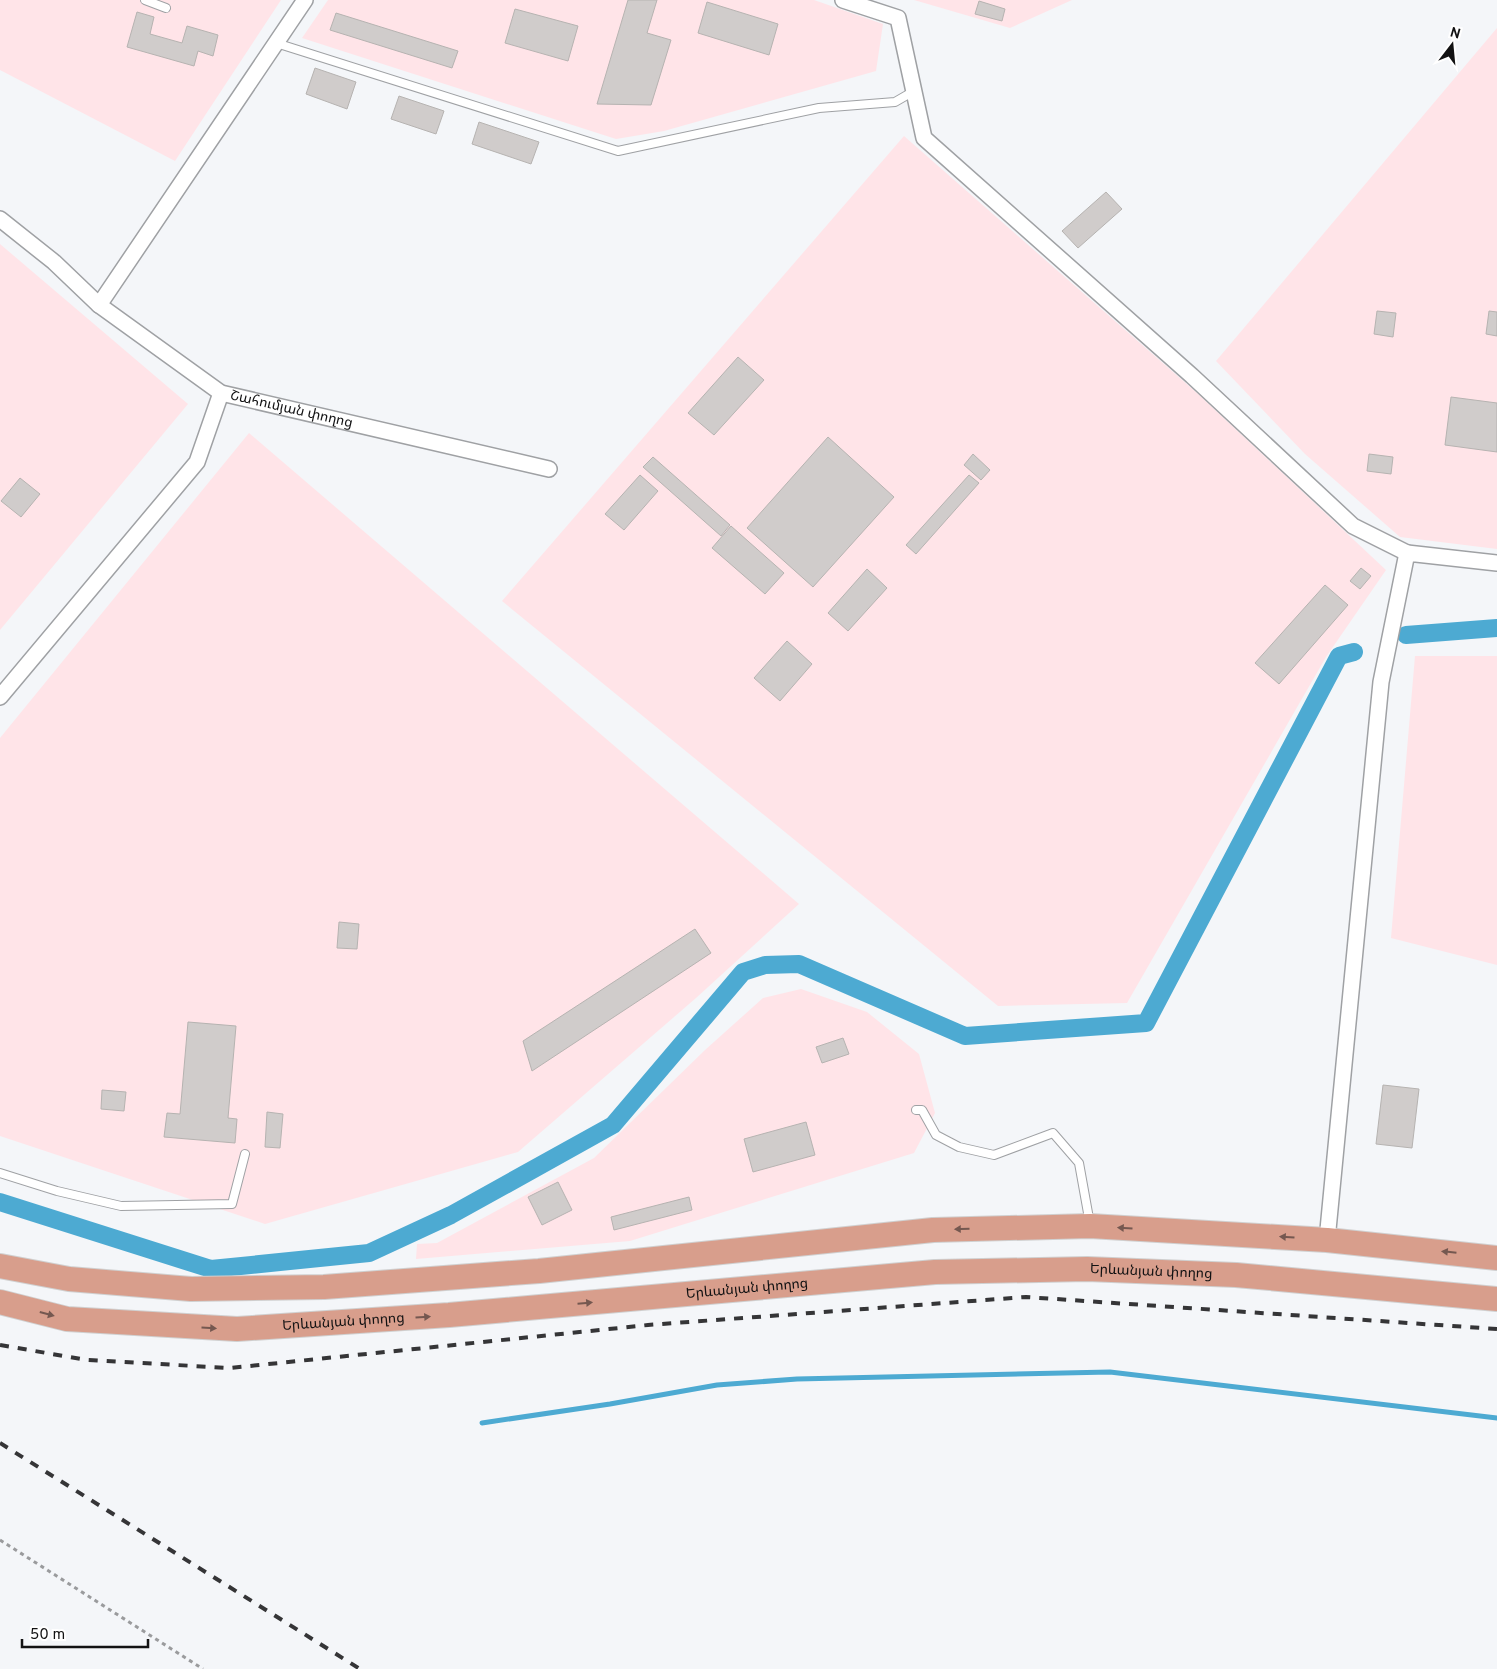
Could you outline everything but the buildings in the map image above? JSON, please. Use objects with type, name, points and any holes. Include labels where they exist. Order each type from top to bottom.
[{"type":"highway","points":[[0,1266],[69,1279],[191,1289],[324,1287],[539,1271],[933,1230],[1090,1226],[1327,1240],[1497,1258]]},
{"type":"highway","name":"Երևանյան փողոց","points":[[0,1302],[67,1320],[237,1329],[449,1315],[935,1272],[1087,1269],[1236,1275],[1497,1299]]},
{"type":"street","points":[[99,305],[305,0]]},
{"type":"street","points":[[843,0],[898,18],[924,138],[1192,376],[1353,526],[1406,553],[1497,563]]},
{"type":"street","name":"Շահումյան փողոց","points":[[0,219],[54,262],[99,305],[222,394],[549,469]]},
{"type":"street","points":[[0,697],[197,462],[222,394]]},
{"type":"street","points":[[1327,1240],[1381,682],[1406,553]]},
{"type":"lane","points":[[145,0],[166,8]]},
{"type":"lane","points":[[276,43],[618,151],[819,108],[895,102],[914,91]]},
{"type":"lane","points":[[916,1110],[922,1110],[936,1135],[959,1147],[994,1155],[1053,1132],[1079,1163],[1090,1226]]},
{"type":"lane","points":[[0,1173],[57,1191],[121,1206],[232,1204],[245,1154]]},
{"type":"path","points":[[0,1540],[203,1669]]},
{"type":"shaded area","points":[[0,0],[281,0],[175,161],[0,70]]},
{"type":"shaded area","points":[[328,0],[814,0],[883,24],[876,71],[664,131],[616,139],[302,38]]},
{"type":"shaded area","points":[[914,0],[1072,0],[1010,28]]},
{"type":"shaded area","points":[[1497,28],[1497,549],[1400,537],[1305,454],[1216,361]]},
{"type":"shaded area","points":[[904,136],[1197,393],[1386,570],[1326,657],[1127,1003],[998,1006],[502,601]]},
{"type":"shaded area","points":[[0,244],[188,404],[0,630]]},
{"type":"shaded area","points":[[249,433],[799,904],[696,998],[518,1152],[265,1224],[0,1136],[0,738]]},
{"type":"shaded area","points":[[1415,656],[1497,656],[1497,965],[1391,938]]},
{"type":"shaded area","points":[[801,989],[867,1012],[919,1054],[935,1113],[914,1153],[630,1241],[416,1259],[417,1244],[437,1243],[594,1158],[705,1050],[763,998]]},
{"type":"waterway","points":[[1406,635],[1497,628]]},
{"type":"waterway","points":[[0,1202],[211,1269],[369,1253],[451,1215],[613,1125],[743,972],[765,965],[799,964],[965,1036],[1146,1023],[1339,656],[1354,652]]},
{"type":"waterway","points":[[482,1423],[610,1404],[717,1385],[797,1379],[1110,1372],[1497,1418]]},
{"type":"railway","points":[[0,1345],[87,1360],[230,1368],[648,1325],[1026,1297],[1497,1329]]},
{"type":"railway","points":[[0,1443],[360,1669]]}]
